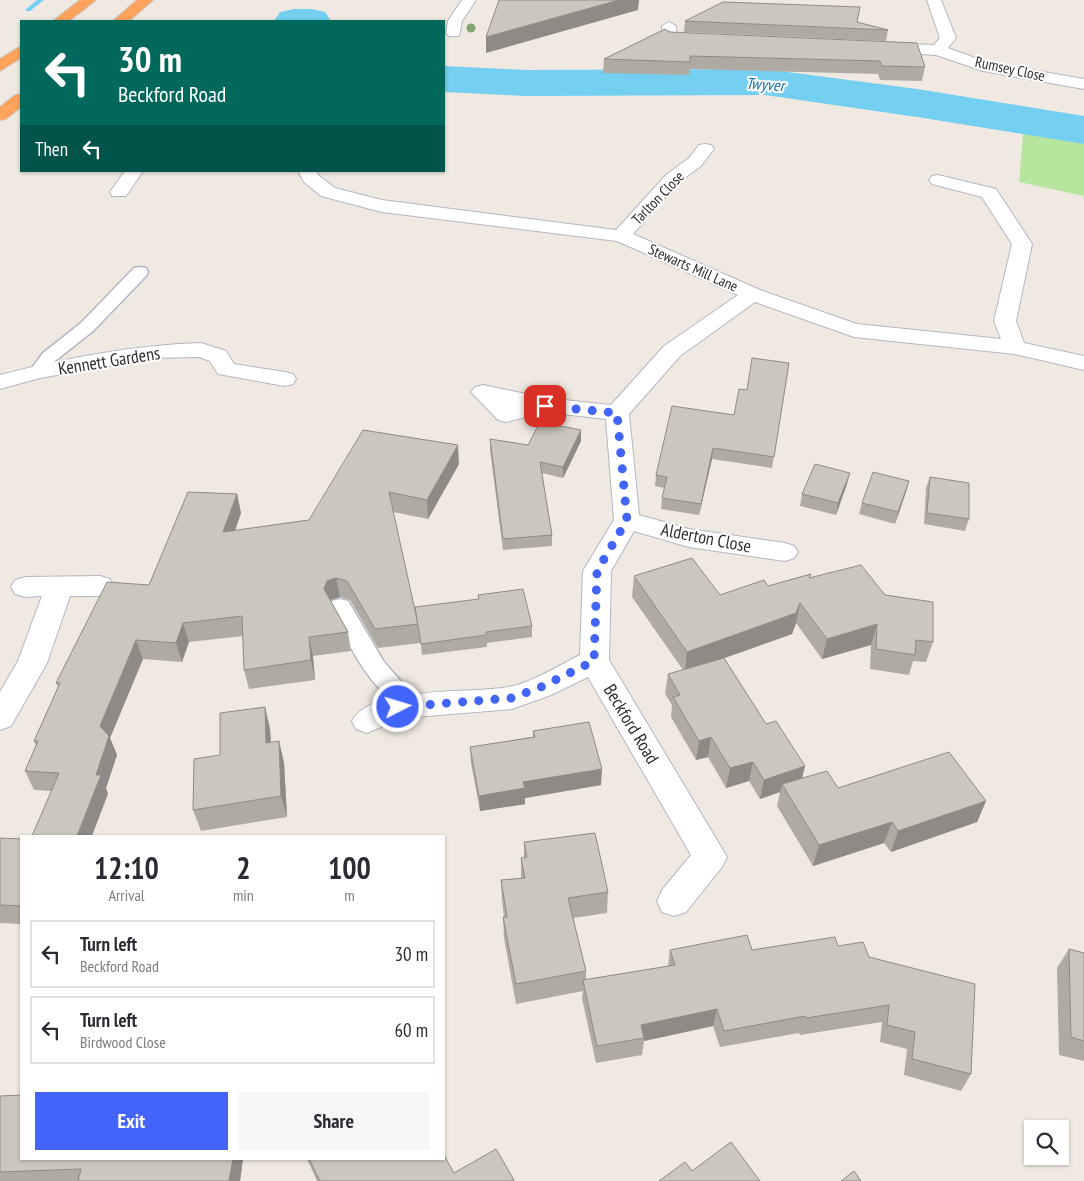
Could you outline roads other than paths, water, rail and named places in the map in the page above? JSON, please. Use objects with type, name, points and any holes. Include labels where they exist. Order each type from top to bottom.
[{"type":"highway","points":[[61,20],[88,0]]},
{"type":"highway","points":[[121,20],[146,0]]},
{"type":"highway","points":[[0,66],[20,51]]},
{"type":"highway","points":[[0,115],[20,100]]},
{"type":"street","points":[[469,0],[454,27],[471,22]]},
{"type":"street","points":[[934,0],[948,38],[938,50]]},
{"type":"street","points":[[670,39],[689,39]]},
{"type":"street","name":"Rumsey Close","points":[[868,47],[938,50],[984,66],[1084,84]]},
{"type":"street","name":"Tarlton Close","points":[[621,236],[672,179],[700,155],[670,155]]},
{"type":"street","points":[[119,192],[133,172]]},
{"type":"street","name":"Stewarts Mill Lane","points":[[307,172],[310,178],[328,192],[382,206],[621,236],[754,294],[854,330],[1015,347],[1084,363]]},
{"type":"street","points":[[938,180],[989,193],[1022,244],[1006,321],[1015,347]]},
{"type":"street","points":[[367,721],[395,696],[512,698],[541,687],[594,661],[597,571],[627,520],[617,413],[672,351],[754,294]]},
{"type":"street","name":"Kennett Gardens","points":[[0,382],[38,372],[153,351],[201,350],[218,356],[226,369],[285,379]]},
{"type":"street","points":[[545,406],[617,413]]},
{"type":"street","name":"Alderton Close","points":[[627,520],[689,538],[785,552]]},
{"type":"street","points":[[0,718],[32,663],[60,586]]},
{"type":"street","points":[[25,587],[100,586]]},
{"type":"street","name":"Beckford Road","points":[[594,661],[710,857],[674,901]]},
{"type":"lane","points":[[38,372],[49,357],[87,327],[140,272]]},
{"type":"lane","points":[[340,607],[395,696]]},
{"type":"waterway","points":[[28,10],[41,0]]},
{"type":"waterway","name":"Twyver","points":[[445,79],[526,83],[765,82],[917,103],[1084,130]]}]
